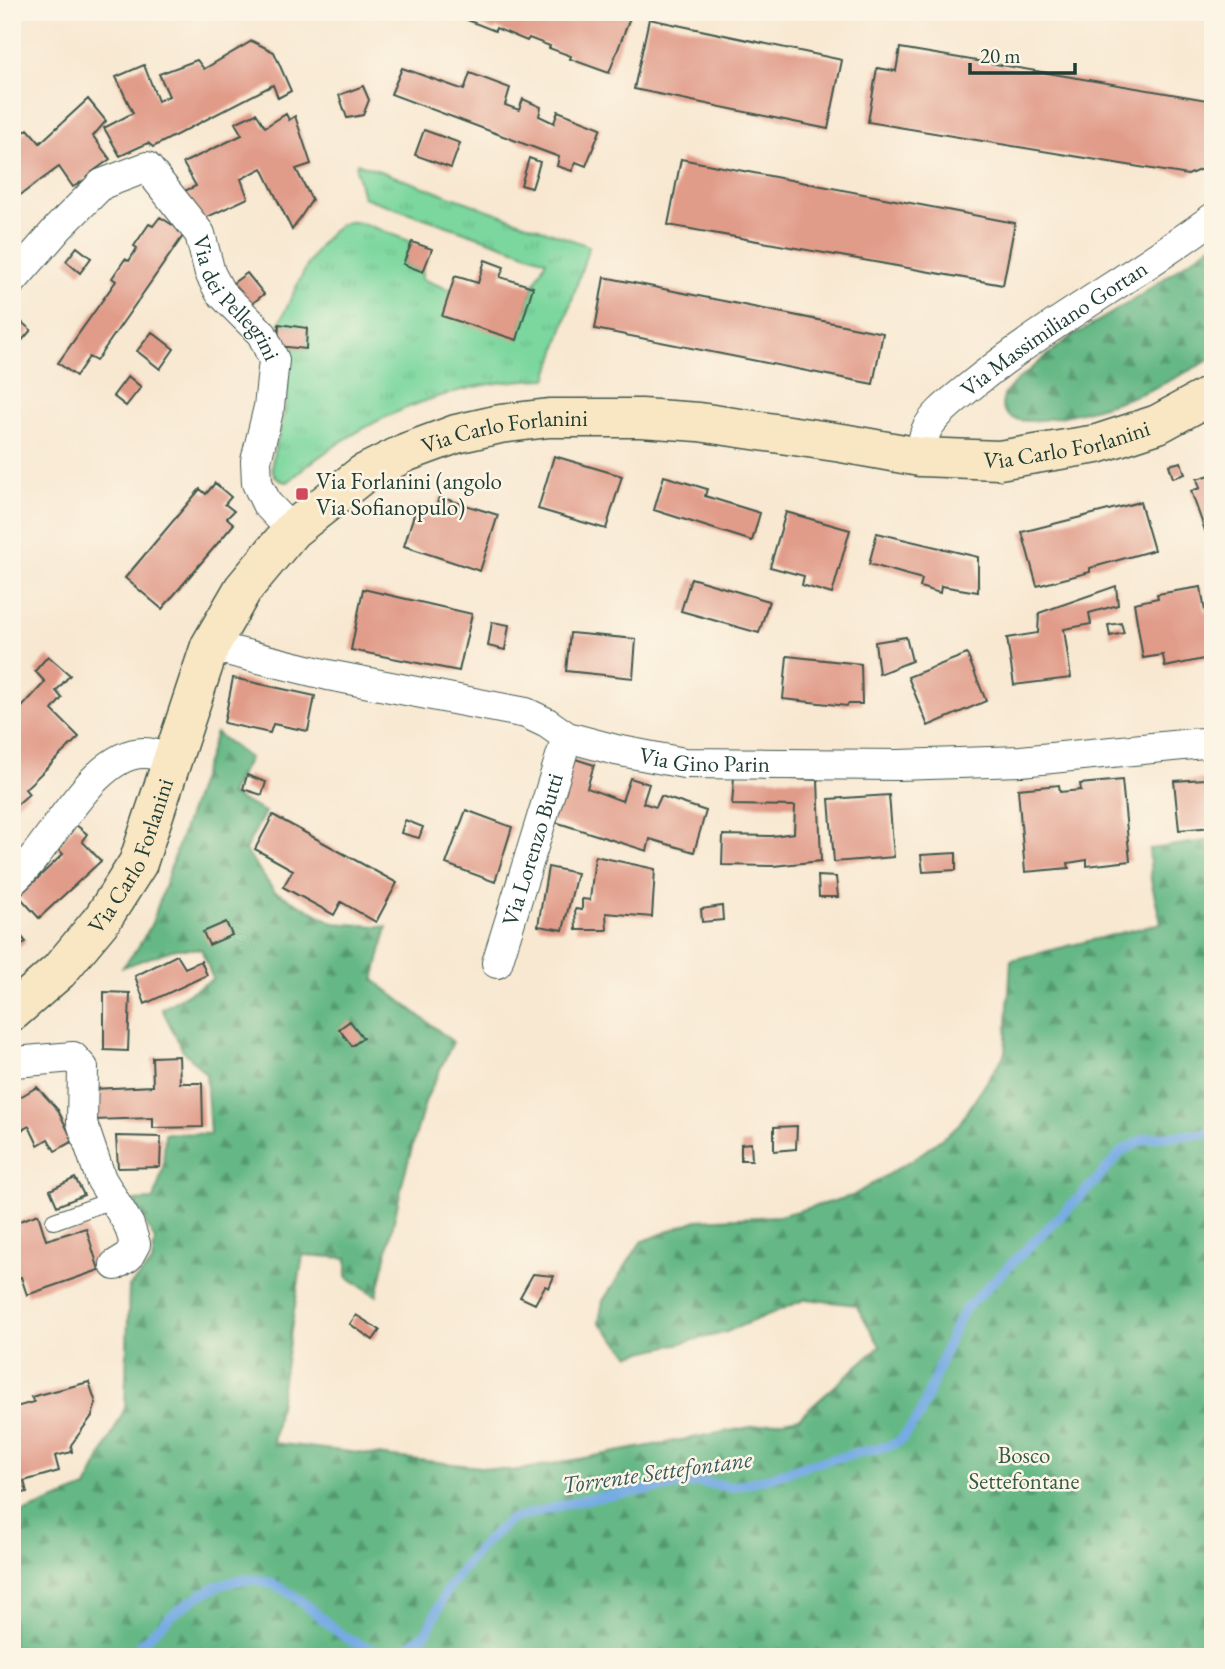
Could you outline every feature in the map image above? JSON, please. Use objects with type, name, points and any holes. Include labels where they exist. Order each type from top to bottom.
[{"type":"main road","name":"Via Carlo Forlanini","points":[[12,1012],[59,971],[103,918],[138,863],[210,646],[243,589],[292,530],[363,474],[407,452],[456,434],[500,424],[549,418],[641,418],[699,422],[920,457],[999,460],[1097,444],[1158,424],[1213,394]]},
{"type":"street","name":"Via dei Pellegrini","points":[[12,281],[59,227],[102,184],[147,167],[200,234],[211,273],[220,292],[262,334],[274,360],[269,407],[256,461],[257,483],[267,504],[292,530]]},
{"type":"street","name":"Via Massimiliano Gortan","points":[[920,457],[926,430],[948,405],[985,374],[1057,323],[1182,242],[1213,218]]},
{"type":"street","name":"Via Gino Parin","points":[[210,646],[328,675],[526,713],[568,737],[616,750],[684,763],[898,765],[1021,761],[1213,743]]},
{"type":"street","name":"Via Lorenzo Butti","points":[[497,963],[568,737]]},
{"type":"street","points":[[12,881],[92,782],[116,761],[145,753],[172,760]]},
{"type":"street","points":[[12,1061],[74,1057],[83,1068],[82,1123],[101,1178],[129,1225],[135,1244],[128,1257],[115,1265]]},
{"type":"lane","points":[[54,1221],[115,1199]]},
{"type":"green space","points":[[357,163],[589,246],[547,379],[476,387],[408,407],[345,439],[288,482],[279,480],[272,468],[272,460],[283,417],[288,377],[278,346],[306,349],[307,329],[279,324],[309,262],[330,233],[342,224],[354,222],[412,242],[403,264],[423,272],[421,279],[451,290],[517,339],[533,287],[546,260],[363,197]]},
{"type":"green space","points":[[1213,244],[1213,358],[1145,392],[1078,413],[1024,420],[1013,418],[1006,413],[1002,406],[1004,395],[1014,383],[1065,341],[1138,297]]},
{"type":"green space","name":"Bosco Settefontane","points":[[216,733],[249,758],[230,795],[265,812],[245,850],[274,891],[334,923],[387,927],[374,980],[453,1042],[426,1099],[404,1176],[377,1296],[347,1277],[347,1258],[303,1255],[273,1443],[514,1471],[799,1418],[880,1346],[856,1305],[806,1299],[724,1333],[630,1355],[599,1322],[603,1301],[641,1242],[697,1220],[779,1216],[852,1196],[918,1156],[957,1127],[1005,1054],[1011,960],[1161,923],[1151,880],[1149,849],[1213,840],[1213,1657],[12,1657],[12,1517],[86,1488],[125,1408],[129,1287],[152,1263],[155,1240],[134,1201],[154,1200],[163,1168],[165,1133],[210,1134],[206,1074],[182,1049],[162,1009],[213,979],[201,949],[175,949],[123,967],[152,923]]},
{"type":"building","points":[[470,12],[632,12],[609,73],[570,59],[571,56],[529,38],[527,41],[467,20]]},
{"type":"building","points":[[649,19],[842,60],[828,129],[634,89]]},
{"type":"building","points":[[252,41],[274,52],[291,91],[278,98],[273,85],[153,147],[148,143],[120,156],[104,128],[133,113],[116,77],[144,65],[158,101],[169,96],[159,74],[197,60],[204,69]]},
{"type":"building","points":[[900,48],[1213,101],[1213,164],[1188,175],[868,122],[877,68],[896,71]]},
{"type":"building","points":[[402,68],[464,90],[470,73],[510,88],[505,105],[519,110],[523,99],[541,107],[539,116],[554,123],[558,111],[601,128],[586,166],[576,162],[572,171],[557,166],[559,157],[391,94]]},
{"type":"building","points":[[363,86],[369,100],[363,115],[347,118],[339,95]]},
{"type":"building","points":[[88,99],[106,121],[93,136],[110,159],[92,172],[94,174],[73,187],[59,167],[12,201],[12,141],[28,129],[40,143]]},
{"type":"building","points":[[256,113],[265,127],[286,114],[289,120],[295,116],[311,164],[296,169],[312,200],[292,230],[262,168],[241,179],[248,198],[201,220],[182,192],[196,186],[183,163],[242,135],[235,123]]},
{"type":"building","points":[[424,130],[460,143],[451,168],[415,155]]},
{"type":"building","points":[[529,158],[540,162],[532,188],[521,185]]},
{"type":"building","points":[[681,159],[1015,223],[1003,285],[668,225]]},
{"type":"building","points":[[160,217],[185,233],[96,361],[89,357],[76,376],[58,363],[116,281],[112,278],[125,259],[129,261],[137,248],[134,246],[149,224],[153,226]]},
{"type":"building","points":[[412,242],[432,249],[423,272],[403,264]]},
{"type":"building","points":[[77,247],[91,258],[80,273],[66,261]]},
{"type":"building","points":[[485,260],[504,267],[500,277],[533,287],[517,340],[442,316],[455,276],[478,283]]},
{"type":"building","points":[[247,273],[264,294],[248,307],[229,286]]},
{"type":"building","points":[[604,277],[883,333],[873,384],[595,329]]},
{"type":"building","points":[[12,314],[31,330],[12,352]]},
{"type":"building","points":[[279,324],[307,328],[306,349],[278,346]]},
{"type":"building","points":[[152,332],[174,349],[160,369],[137,351]]},
{"type":"building","points":[[128,376],[141,387],[126,406],[113,396]]},
{"type":"building","points":[[554,456],[622,476],[606,529],[538,509]]},
{"type":"building","points":[[1181,462],[1185,474],[1173,478],[1169,465]]},
{"type":"building","points":[[1213,474],[1213,534],[1207,536],[1191,491],[1200,488],[1197,479]]},
{"type":"building","points":[[664,476],[707,489],[705,496],[760,513],[752,541],[654,510]]},
{"type":"building","points":[[215,483],[231,497],[225,504],[234,511],[227,518],[234,524],[162,609],[125,578],[200,489],[206,494]]},
{"type":"building","points":[[439,497],[498,515],[480,571],[404,546],[417,505],[435,511]]},
{"type":"building","points":[[1140,502],[1154,550],[1090,568],[1090,572],[1037,586],[1022,532]]},
{"type":"building","points":[[786,512],[850,530],[832,594],[802,585],[804,576],[770,567]]},
{"type":"building","points":[[877,533],[978,557],[978,592],[941,586],[940,593],[920,587],[922,579],[869,564]]},
{"type":"building","points":[[691,578],[769,601],[759,633],[681,611]]},
{"type":"building","points":[[1116,586],[1118,605],[1089,613],[1091,624],[1064,629],[1071,678],[1014,685],[1007,638],[1038,633],[1039,613]]},
{"type":"building","points":[[1201,587],[1205,612],[1209,611],[1213,657],[1165,667],[1163,655],[1143,658],[1134,603],[1158,598],[1157,594]]},
{"type":"building","points":[[363,589],[472,614],[459,671],[351,650]]},
{"type":"building","points":[[492,622],[509,625],[505,650],[488,646]]},
{"type":"building","points":[[1121,623],[1124,633],[1110,636],[1108,625]]},
{"type":"building","points":[[570,633],[636,639],[633,678],[566,671]]},
{"type":"building","points":[[906,637],[912,661],[879,674],[875,642]]},
{"type":"building","points":[[967,654],[986,701],[928,726],[908,677]]},
{"type":"building","points":[[48,656],[70,675],[56,691],[62,698],[52,710],[79,737],[25,789],[29,794],[12,809],[12,718],[45,682],[35,671]]},
{"type":"building","points":[[787,656],[861,664],[862,704],[847,706],[783,699]]},
{"type":"building","points":[[233,678],[315,696],[308,731],[273,724],[270,733],[224,723]]},
{"type":"building","points":[[569,757],[594,765],[587,788],[622,801],[630,778],[649,784],[643,803],[656,807],[661,796],[706,811],[694,852],[650,839],[647,851],[552,821]]},
{"type":"building","points":[[1213,770],[1213,827],[1179,830],[1174,781],[1205,779],[1204,771]]},
{"type":"building","points":[[247,775],[266,782],[262,795],[243,789]]},
{"type":"building","points":[[734,777],[818,780],[821,861],[773,866],[722,865],[723,835],[772,836],[794,833],[795,806],[732,805]]},
{"type":"building","points":[[1122,780],[1130,861],[1087,866],[1087,860],[1068,863],[1069,868],[1025,872],[1018,789],[1059,785],[1060,792],[1081,790],[1080,784]]},
{"type":"building","points":[[889,795],[894,857],[834,862],[829,799]]},
{"type":"building","points":[[466,810],[512,827],[495,882],[446,864]]},
{"type":"building","points":[[273,815],[397,883],[376,922],[341,902],[334,915],[283,887],[293,870],[255,849]]},
{"type":"building","points":[[405,820],[423,827],[419,838],[401,833]]},
{"type":"building","points":[[75,824],[87,834],[82,841],[101,861],[39,918],[19,896],[63,854],[57,848]]},
{"type":"building","points":[[956,853],[956,870],[923,872],[921,855]]},
{"type":"building","points":[[595,856],[655,869],[652,917],[606,913],[607,930],[576,930],[575,909],[582,910],[582,899],[590,900]]},
{"type":"building","points":[[548,867],[577,873],[563,930],[538,926]]},
{"type":"building","points":[[818,876],[836,877],[838,897],[819,897]]},
{"type":"building","points":[[722,906],[723,920],[702,922],[701,909]]},
{"type":"building","points":[[226,922],[232,935],[209,945],[203,932]]},
{"type":"building","points":[[16,930],[26,942],[15,948],[12,945],[12,932]]},
{"type":"building","points":[[177,955],[185,968],[201,961],[207,975],[145,1004],[135,976]]},
{"type":"building","points":[[104,992],[130,993],[128,1051],[104,1050]]},
{"type":"building","points":[[350,1021],[363,1038],[352,1046],[339,1029]]},
{"type":"building","points":[[179,1056],[180,1083],[202,1083],[203,1127],[153,1128],[153,1118],[93,1120],[93,1089],[153,1086],[152,1057]]},
{"type":"building","points":[[37,1087],[58,1110],[73,1141],[55,1151],[48,1139],[38,1145],[29,1126],[12,1135],[12,1096],[17,1093],[20,1097]]},
{"type":"building","points":[[797,1126],[796,1149],[774,1151],[774,1127]]},
{"type":"building","points":[[116,1136],[161,1137],[160,1167],[118,1168]]},
{"type":"building","points":[[751,1143],[752,1160],[741,1160],[741,1144]]},
{"type":"building","points":[[75,1178],[84,1195],[57,1206],[50,1190]]},
{"type":"building","points":[[38,1214],[46,1240],[86,1228],[99,1270],[27,1295],[21,1277],[12,1280],[12,1224]]},
{"type":"building","points":[[533,1274],[554,1276],[549,1288],[545,1286],[535,1304],[520,1297]]},
{"type":"building","points":[[356,1315],[380,1330],[373,1340],[350,1324]]},
{"type":"building","points":[[89,1382],[96,1403],[92,1416],[71,1445],[72,1452],[55,1456],[59,1471],[24,1481],[27,1492],[12,1496],[12,1408],[34,1402],[31,1397]]},
{"type":"waterway","name":"Torrente Settefontane","points":[[396,1657],[427,1632],[448,1588],[482,1545],[511,1519],[582,1500],[698,1482],[732,1487],[806,1465],[892,1445],[901,1440],[919,1417],[953,1331],[965,1309],[1094,1183],[1122,1151],[1146,1138],[1213,1133]]},
{"type":"waterway","name":"Torrente Settefontane","points":[[129,1657],[177,1611],[196,1598],[216,1587],[237,1581],[258,1580],[288,1592],[348,1639],[393,1657]]},
{"type":"place","name":"Via Forlanini (angolo Via Sofianopulo)","points":[[302,494]]}]
